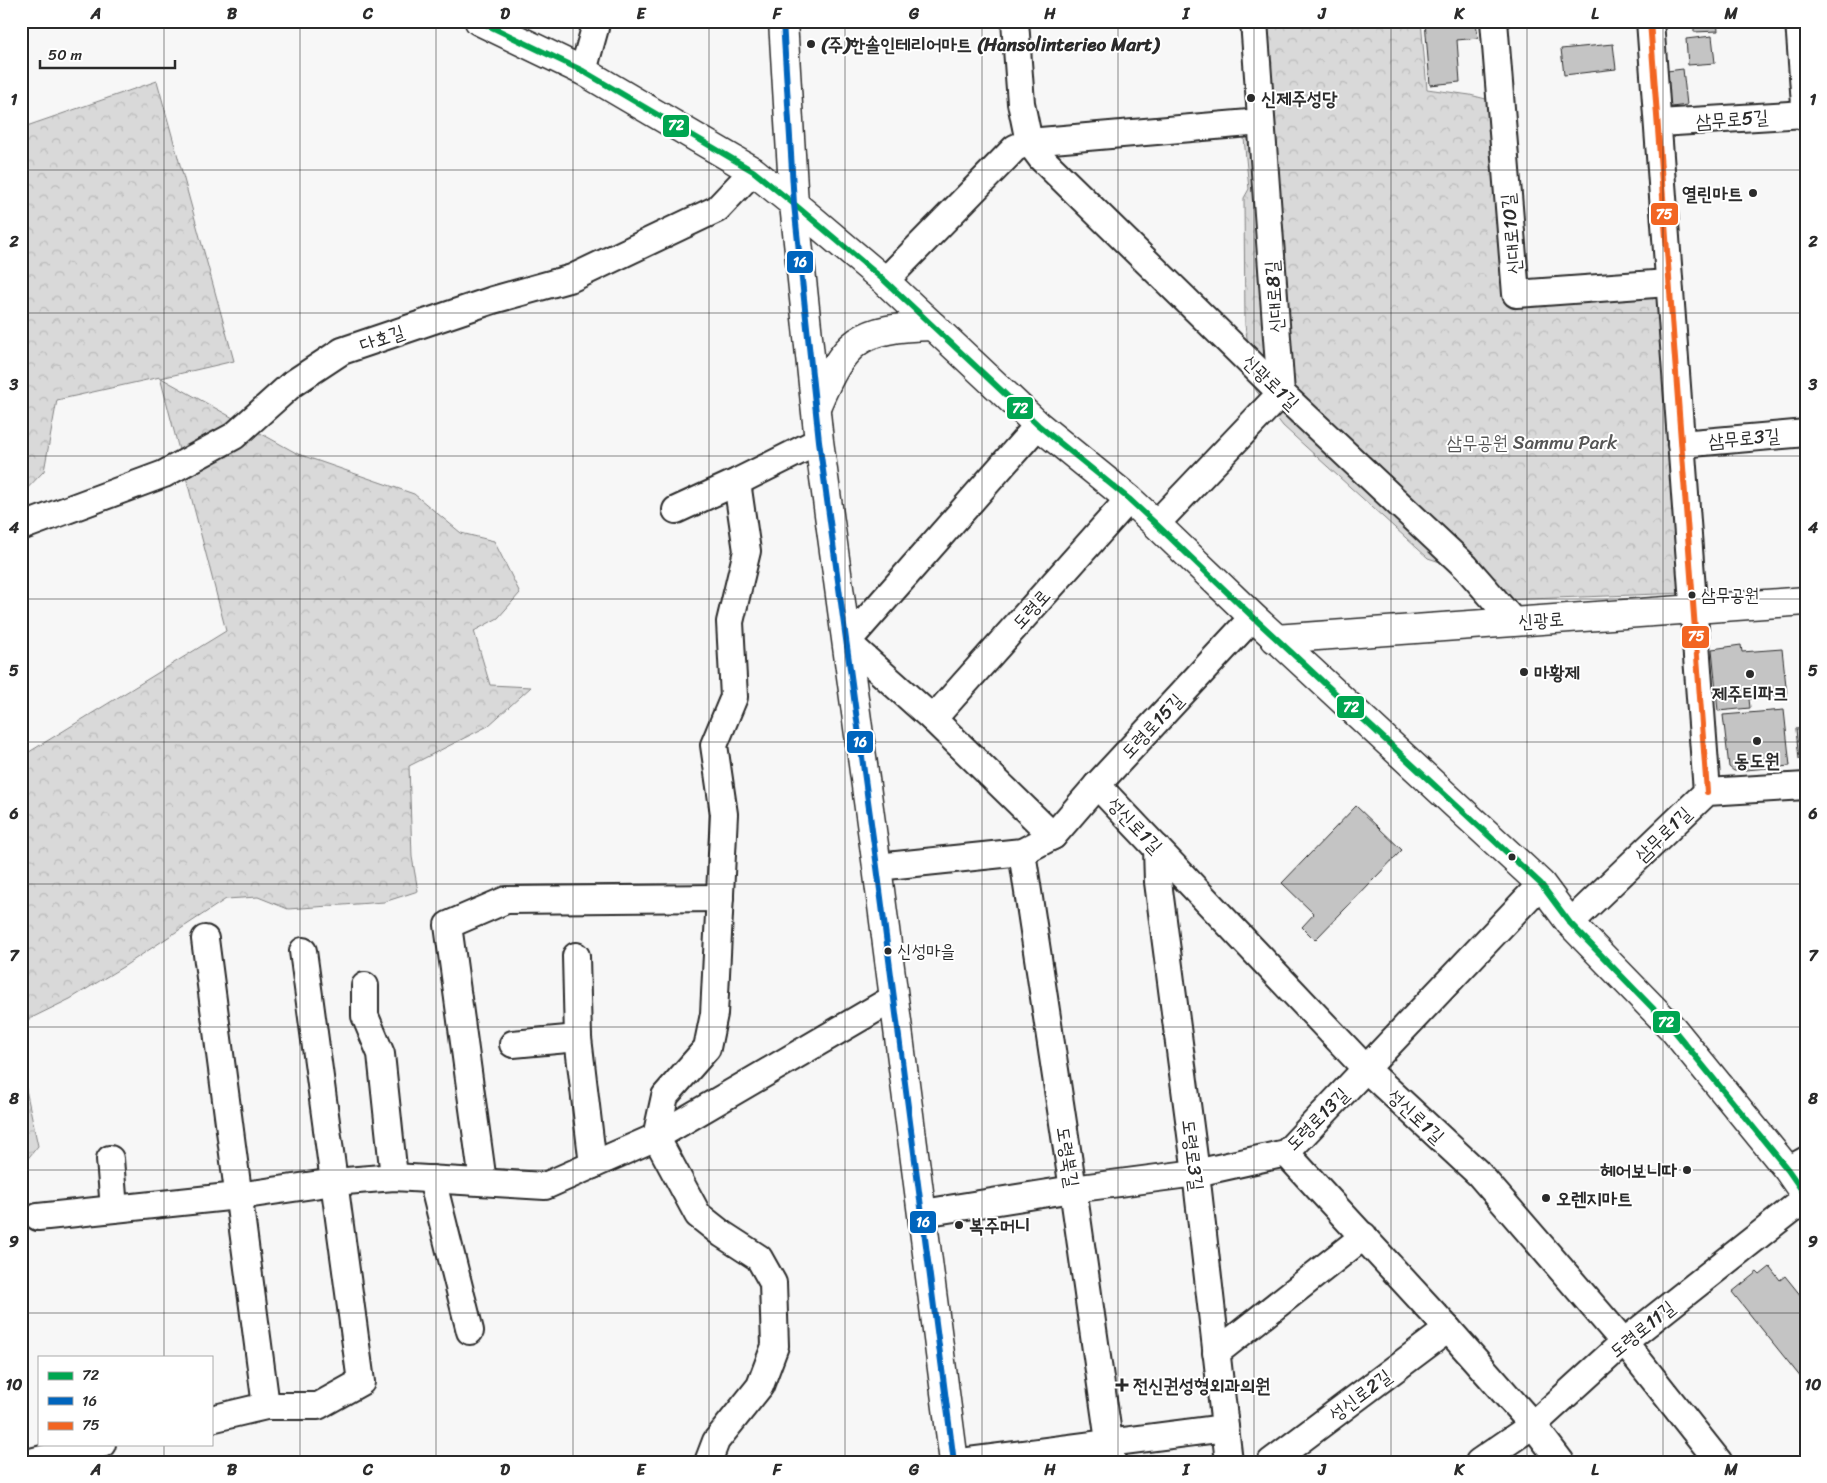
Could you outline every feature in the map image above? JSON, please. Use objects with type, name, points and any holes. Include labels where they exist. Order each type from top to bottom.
[{"type":"main road","points":[[479,21],[583,71],[753,171],[884,281],[1038,425],[1129,499],[1253,617],[1541,884],[1570,923],[1673,1029],[1797,1165],[1806,1197]]},
{"type":"main road","points":[[783,21],[794,204],[819,441],[923,1213],[954,1462]]},
{"type":"main road","points":[[816,408],[830,375],[841,357],[854,344],[867,336],[883,330],[900,327],[933,326]]},
{"type":"main road","name":"신광로","points":[[1276,638],[1806,601]]},
{"type":"street","points":[[583,71],[596,21]]},
{"type":"street","name":"신광로1길","points":[[1015,21],[1021,102],[1029,142],[1048,165],[1281,393],[1466,567],[1514,622]]},
{"type":"street","name":"신대로8길","points":[[1254,21],[1281,393]]},
{"type":"street","name":"신대로10길","points":[[1494,21],[1516,294],[1668,283]]},
{"type":"street","points":[[1650,21],[1659,124],[1668,283],[1706,792]]},
{"type":"street","points":[[1799,21],[1806,118]]},
{"type":"street","name":"삼무로5길","points":[[1659,124],[1806,114]]},
{"type":"street","points":[[884,281],[1014,148],[1029,142],[1261,122]]},
{"type":"street","name":"다호길","points":[[21,527],[164,474],[234,436],[292,384],[342,351],[493,300],[572,278],[717,209],[753,171]]},
{"type":"street","points":[[1156,524],[1281,393]]},
{"type":"street","points":[[1038,425],[847,642],[933,719],[1053,836]]},
{"type":"street","name":"삼무로3길","points":[[1681,444],[1806,433]]},
{"type":"street","points":[[676,510],[819,441]]},
{"type":"street","points":[[708,1462],[716,1441],[760,1386],[775,1346],[773,1283],[759,1258],[722,1234],[698,1215],[656,1137],[665,1096],[706,1048],[714,1014],[724,814],[714,745],[734,697],[730,622],[747,551],[737,482]]},
{"type":"street","name":"도령로","points":[[933,719],[1129,499]]},
{"type":"street","name":"도령로15길","points":[[877,867],[1022,852],[1053,836],[1097,784],[1253,617]]},
{"type":"street","name":"성신로1길","points":[[1097,784],[1366,1070],[1479,1174],[1624,1342],[1719,1462]]},
{"type":"street","name":"삼무로1길","points":[[1570,923],[1706,792],[1806,786]]},
{"type":"street","name":"도령로3길","points":[[1157,848],[1158,882],[1196,1172],[1229,1462]]},
{"type":"street","name":"도령북길","points":[[1022,852],[1111,1452]]},
{"type":"street","name":"도령로13길","points":[[923,1213],[1196,1172],[1286,1153],[1541,884]]},
{"type":"street","points":[[483,1182],[448,925],[506,900],[720,898]]},
{"type":"street","points":[[205,939],[266,1406]]},
{"type":"street","points":[[212,1419],[266,1406],[318,1406],[361,1382],[303,951]]},
{"type":"street","points":[[576,956],[578,1038],[593,1165]]},
{"type":"street","points":[[365,986],[365,1016],[381,1054],[394,1177]]},
{"type":"street","points":[[38,1217],[238,1196],[334,1182],[394,1177],[545,1186],[656,1137],[894,998]]},
{"type":"street","points":[[513,1044],[578,1038]]},
{"type":"street","points":[[1286,1153],[1448,1329],[1533,1425],[1560,1462]]},
{"type":"street","points":[[110,1159],[114,1209]]},
{"type":"street","points":[[432,1179],[470,1331]]},
{"type":"street","name":"도령로11길","points":[[1479,1462],[1533,1425],[1624,1342],[1806,1197]]},
{"type":"street","points":[[1216,1353],[1364,1236]]},
{"type":"street","name":"성신로2길","points":[[1272,1462],[1448,1329]]},
{"type":"street","points":[[961,1462],[1111,1452],[1225,1428]]},
{"type":"street","points":[[30,1462],[94,1446]]},
{"type":"green space","name":"삼무공원 Sammu Park","points":[[1266,21],[1421,21],[1427,89],[1490,100],[1508,301],[1661,297],[1684,593],[1478,601],[1466,567],[1449,565],[1428,558],[1283,426],[1255,389],[1245,325],[1244,198],[1249,189],[1244,138],[1253,137]]},
{"type":"green space","points":[[157,81],[234,361],[161,378],[298,454],[414,494],[461,533],[494,541],[520,593],[498,618],[474,631],[490,685],[531,687],[488,726],[409,766],[412,857],[418,891],[384,902],[288,909],[258,897],[226,899],[126,965],[70,999],[21,1023],[21,861],[25,857],[21,853],[21,757],[226,631],[160,377],[57,400],[44,471],[21,495],[21,128]]},
{"type":"green space","points":[[21,1066],[38,1146],[21,1167]]},
{"type":"building","points":[[1425,21],[1476,21],[1478,38],[1457,40],[1460,82],[1430,85]]},
{"type":"building","points":[[1694,21],[1717,21],[1718,31],[1694,32]]},
{"type":"building","points":[[1712,36],[1715,63],[1688,65],[1686,39]]},
{"type":"building","points":[[1613,44],[1616,69],[1564,75],[1561,49]]},
{"type":"building","points":[[1683,69],[1687,105],[1664,108],[1659,72]]},
{"type":"building","name":"제주티파크","points":[[1741,645],[1742,652],[1782,649],[1787,695],[1749,699],[1750,708],[1718,711],[1712,649]]},
{"type":"building","name":"동도원","points":[[1784,710],[1790,766],[1734,771],[1729,767],[1723,715]]},
{"type":"building","points":[[1806,728],[1806,759],[1799,759],[1796,729]]},
{"type":"building","points":[[1356,806],[1402,850],[1315,940],[1302,927],[1314,914],[1282,883]]},
{"type":"building","points":[[1770,1267],[1780,1280],[1785,1276],[1806,1302],[1806,1384],[1732,1292],[1757,1272],[1760,1275]]},
{"type":"transit line","name":"72","points":[[479,21],[583,71],[753,171],[885,281],[1038,425],[1129,499],[1253,617],[1541,884],[1570,923],[1673,1029],[1788,1170],[1806,1196]]},
{"type":"transit line","name":"16","points":[[783,21],[794,204],[819,441],[877,867],[954,1462]]},
{"type":"transit line","name":"75","points":[[1650,21],[1707,792]]},
{"type":"place","name":"(주)한솔인테리어마트 (Hansolinterieo Mart)","points":[[811,44]]},
{"type":"place","name":"신제주성당","points":[[1251,98]]},
{"type":"place","name":"열린마트","points":[[1753,193]]},
{"type":"place","name":"삼무공원","points":[[1692,595]]},
{"type":"place","name":"마황제","points":[[1524,672]]},
{"type":"place","name":"제주티파크","points":[[1750,674]]},
{"type":"place","name":"동도원","points":[[1757,741]]},
{"type":"place","name":"신성마을","points":[[888,951]]},
{"type":"place","name":"헤어보니따","points":[[1687,1170]]},
{"type":"place","name":"오렌지마트","points":[[1546,1198]]},
{"type":"place","name":"복주머니","points":[[959,1225]]},
{"type":"place","name":"전신권성형외과의원","points":[[1122,1385]]}]
